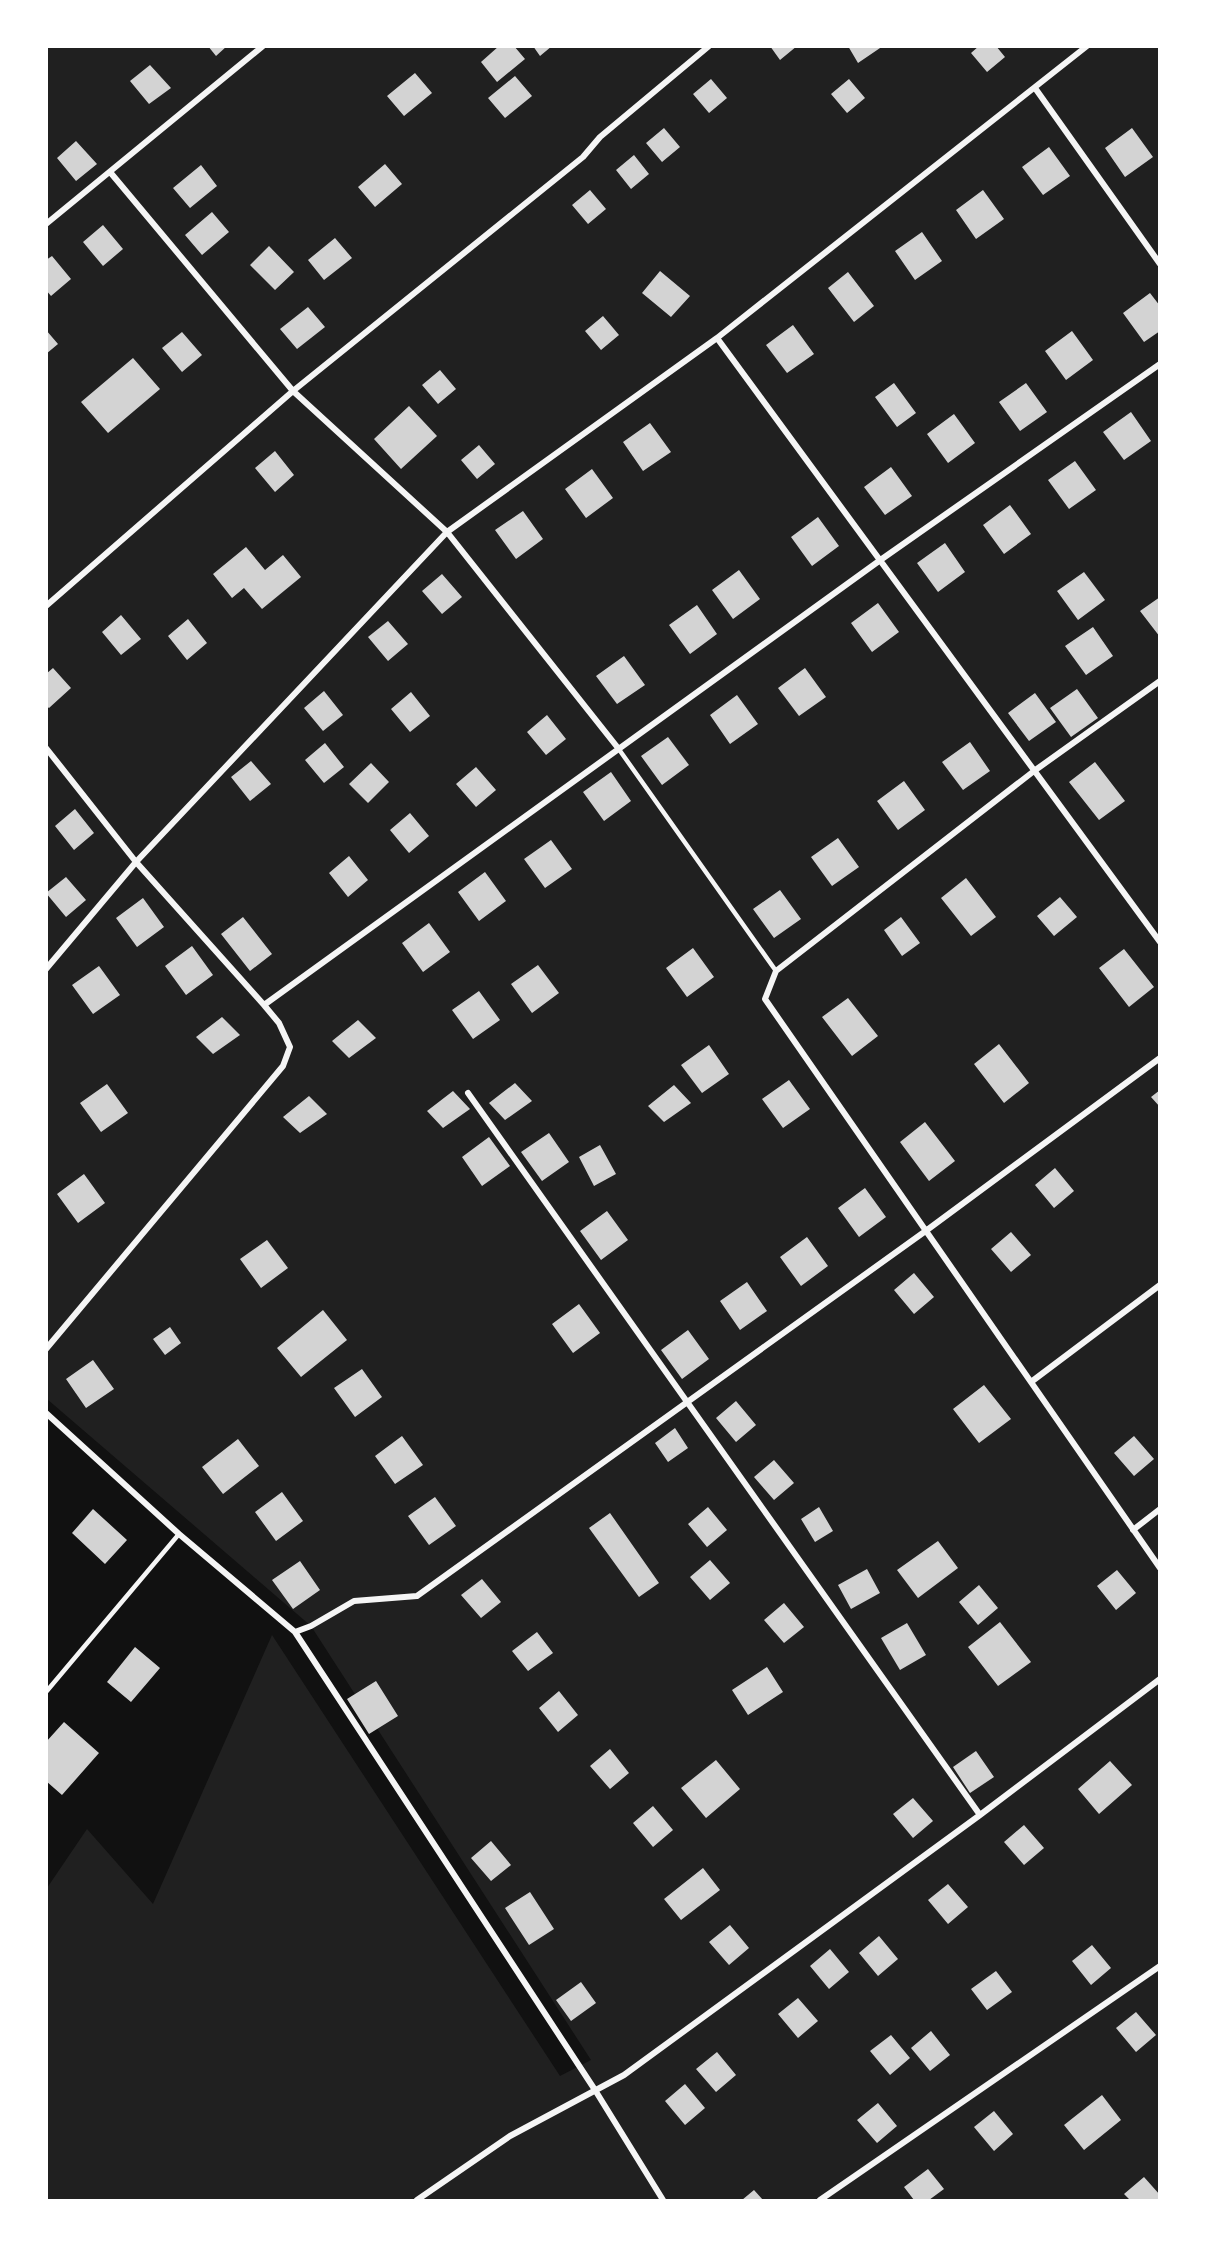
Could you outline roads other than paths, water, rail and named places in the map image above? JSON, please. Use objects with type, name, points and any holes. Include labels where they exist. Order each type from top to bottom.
[{"type":"street","points":[[46,224],[263,46]]},
{"type":"street","points":[[46,606],[293,391],[583,157],[600,137],[709,46]]},
{"type":"street","points":[[46,969],[136,862],[447,532],[717,338],[1087,46]]},
{"type":"street","points":[[1035,88],[1160,264]]},
{"type":"street","points":[[110,172],[293,391],[447,532],[618,748]]},
{"type":"street","points":[[717,338],[1160,942]]},
{"type":"street","points":[[264,1005],[879,561],[1160,364]]},
{"type":"street","points":[[1160,681],[1034,771],[776,970],[765,999],[1160,1568]]},
{"type":"street","points":[[46,748],[136,862],[279,1023],[290,1047],[283,1066],[46,1349]]},
{"type":"street","points":[[295,1632],[311,1626],[354,1601],[417,1596],[927,1230],[1160,1058]]},
{"type":"street","points":[[468,1093],[980,1815]]},
{"type":"street","points":[[1031,1382],[1160,1285]]},
{"type":"street","points":[[46,1413],[179,1533],[295,1632],[596,2090],[663,2200]]},
{"type":"street","points":[[1133,1530],[1160,1509]]},
{"type":"street","points":[[417,2200],[510,2136],[624,2075],[980,1815],[1160,1679]]},
{"type":"street","points":[[820,2200],[1160,1966]]},
{"type":"lane","points":[[618,748],[776,970]]},
{"type":"lane","points":[[46,1692],[179,1533]]}]
